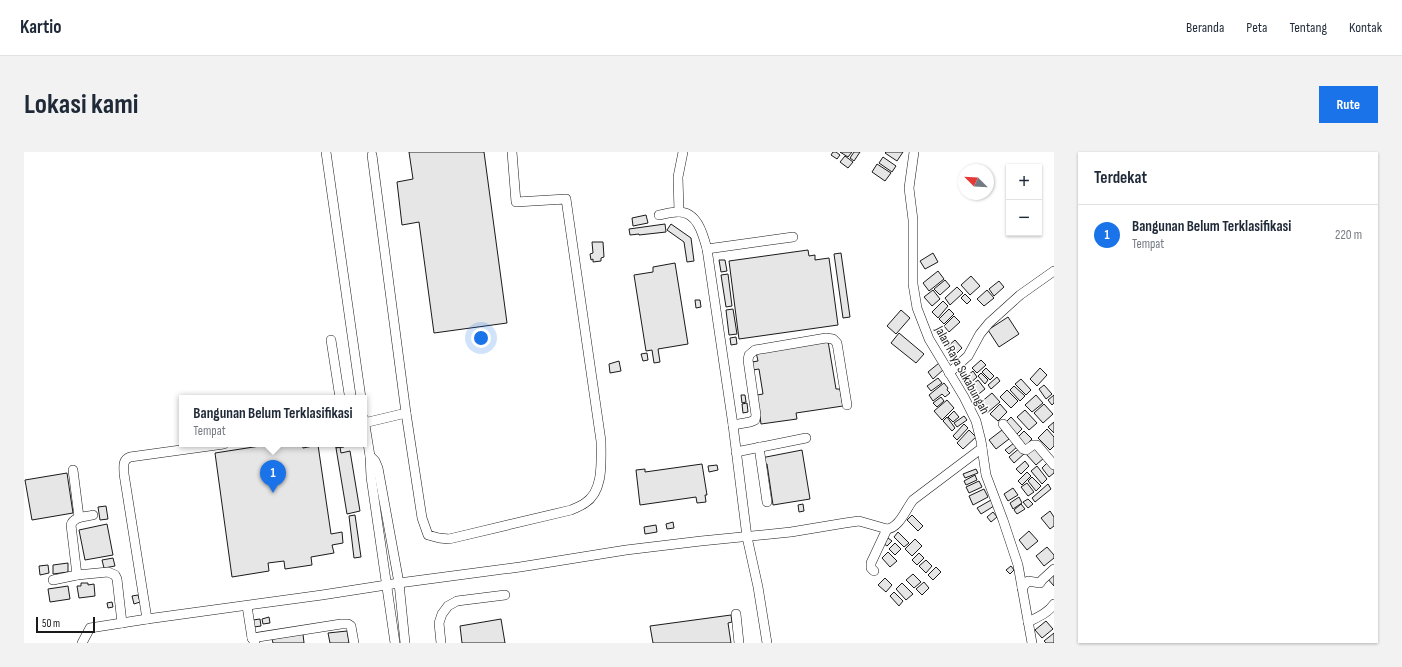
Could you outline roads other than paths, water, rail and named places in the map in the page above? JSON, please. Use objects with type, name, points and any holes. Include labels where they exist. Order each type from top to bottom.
[{"type":"street","points":[[326,152],[361,395]]},
{"type":"street","points":[[372,155],[406,413],[422,518],[428,535],[449,539],[571,510],[586,503],[596,490],[601,473],[601,441],[566,199],[516,202],[512,152]]},
{"type":"street","points":[[679,212],[678,177],[683,152]]},
{"type":"street","name":"Jalan Raya Sukabungah","points":[[914,152],[909,188],[913,220],[912,274],[916,308],[925,330],[974,415],[982,448],[986,475],[1018,565],[1032,643]]},
{"type":"street","points":[[658,215],[679,212],[686,213],[697,223],[703,232],[707,249],[733,425],[747,537],[758,587],[767,643]]},
{"type":"street","points":[[707,249],[793,237]]},
{"type":"street","points":[[949,373],[968,356],[980,334],[989,323],[1020,295],[1054,271]]},
{"type":"street","points":[[733,425],[750,422],[754,420],[756,415],[748,360],[749,355],[755,350],[826,338],[833,339],[837,343],[847,405]]},
{"type":"street","points":[[331,340],[340,395]]},
{"type":"street","points":[[367,422],[406,413]]},
{"type":"street","points":[[1003,424],[1023,449],[1026,450],[1032,445],[1037,445],[1054,466]]},
{"type":"street","points":[[736,452],[806,438]]},
{"type":"street","points":[[367,440],[370,456],[371,478],[395,643]]},
{"type":"street","points":[[147,619],[124,474],[124,464],[127,459],[130,458],[204,447]]},
{"type":"street","points":[[759,447],[767,502]]},
{"type":"street","points":[[82,643],[90,628],[399,583],[701,541],[791,532],[859,521],[892,529],[914,500],[982,448]]},
{"type":"street","points":[[370,456],[375,461],[378,468],[399,583],[405,643]]},
{"type":"street","points":[[73,470],[79,517]]},
{"type":"street","points":[[77,575],[71,525],[72,522],[79,517],[93,515]]},
{"type":"street","points":[[874,571],[871,568],[870,563],[887,529]]},
{"type":"street","points":[[1022,588],[1028,581],[1040,583],[1054,569]]},
{"type":"street","points":[[53,580],[77,575],[108,572],[114,575],[117,580],[122,623]]},
{"type":"street","points":[[442,643],[440,623],[442,614],[448,606],[457,601],[505,595]]},
{"type":"street","points":[[1028,622],[1038,617],[1051,608],[1054,604]]},
{"type":"street","points":[[247,606],[254,641],[341,624],[348,624],[351,626],[354,643]]},
{"type":"street","points":[[736,614],[739,643]]},
{"type":"place","name":"Bangunan Belum Terklasifikasi","points":[[273,493]]}]
